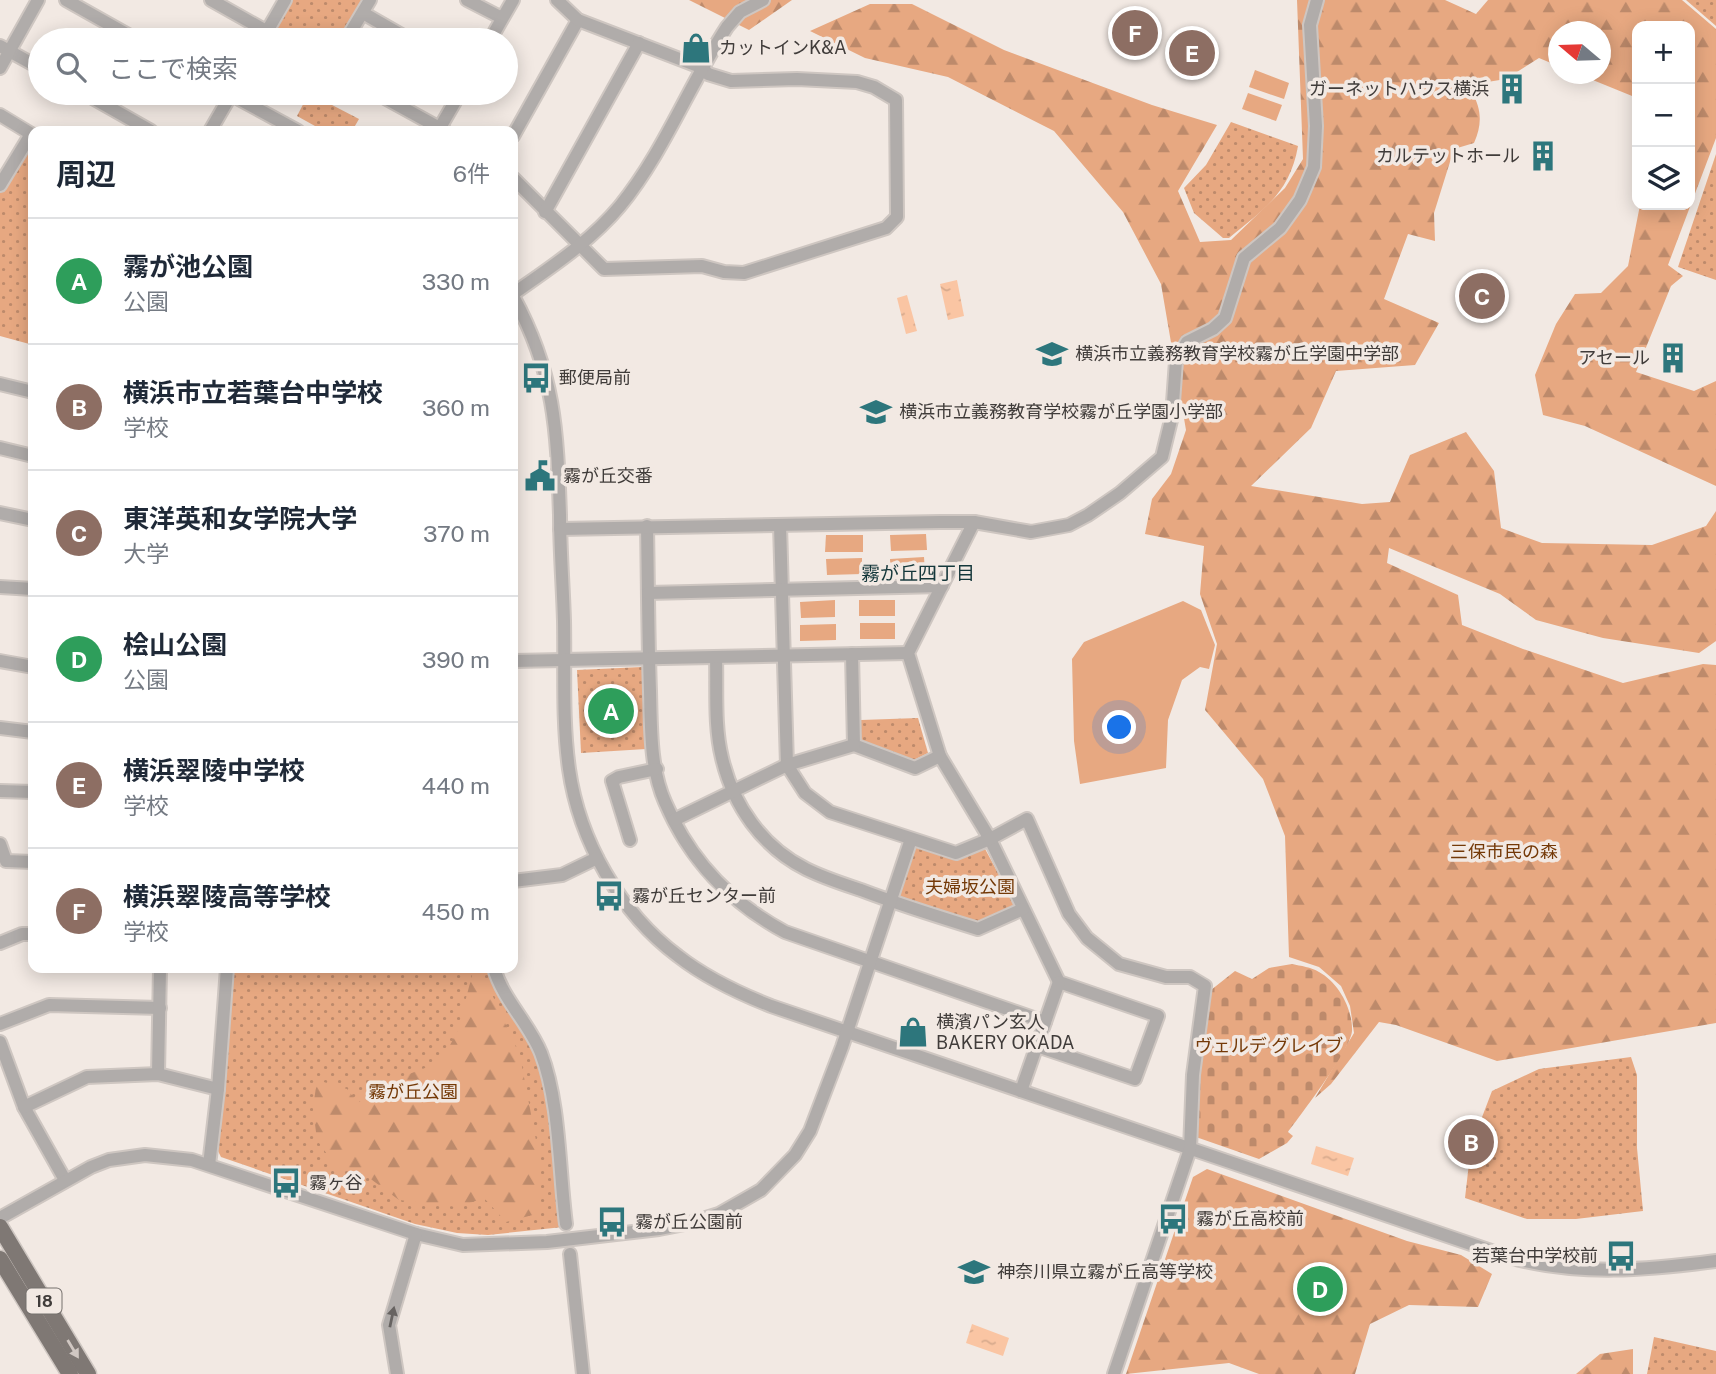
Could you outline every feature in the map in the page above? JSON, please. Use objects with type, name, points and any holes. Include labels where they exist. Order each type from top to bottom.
[{"type":"main road","name":"18","points":[[0,1227],[88,1374]]},
{"type":"main road","name":"18","points":[[0,1259],[69,1374]]},
{"type":"street","points":[[0,68],[5,48],[38,0]]},
{"type":"street","points":[[66,0],[116,28]]},
{"type":"street","points":[[211,0],[252,28]]},
{"type":"street","points":[[269,28],[285,0]]},
{"type":"street","points":[[354,28],[370,0]]},
{"type":"street","points":[[467,0],[502,19]]},
{"type":"street","points":[[497,28],[513,0]]},
{"type":"street","points":[[518,183],[604,269],[702,266],[724,272],[744,273],[886,228],[897,217],[896,100],[874,87],[857,82],[797,79],[731,81],[578,20],[557,0]]},
{"type":"street","points":[[518,291],[580,246],[619,207],[639,180],[722,34],[740,12],[763,0]]},
{"type":"street","points":[[560,529],[974,522],[1031,532],[1069,525],[1120,493],[1162,457],[1172,416],[1176,361],[1186,342],[1213,329],[1225,318],[1244,258],[1280,228],[1300,200],[1314,167],[1316,126],[1310,25],[1317,0]]},
{"type":"street","points":[[363,13],[389,28]]},
{"type":"street","points":[[518,126],[578,20]]},
{"type":"street","points":[[545,212],[639,43]]},
{"type":"street","points":[[5,48],[28,61]]},
{"type":"street","points":[[105,105],[143,126]]},
{"type":"street","points":[[213,126],[224,105]]},
{"type":"street","points":[[251,105],[289,126]]},
{"type":"street","points":[[397,105],[434,126]]},
{"type":"street","points":[[443,126],[454,105]]},
{"type":"street","points":[[0,115],[28,132]]},
{"type":"street","points":[[0,185],[28,140]]},
{"type":"street","points":[[518,305],[544,363],[557,437],[564,723],[575,802],[597,858],[622,898],[676,955],[735,992],[1502,1255],[1538,1265],[1606,1270],[1716,1261]]},
{"type":"street","points":[[0,384],[28,391]]},
{"type":"street","points":[[0,448],[28,455]]},
{"type":"street","points":[[0,513],[28,519]]},
{"type":"street","points":[[974,522],[908,653],[940,756],[990,839],[1059,982],[1158,1016],[1135,1079],[1037,1046]]},
{"type":"street","points":[[780,525],[787,765],[805,793],[830,812],[956,853],[1027,819],[1069,914],[1087,938],[1119,964],[1166,977],[1190,977],[1205,986],[1193,1075],[1190,1149],[1114,1374]]},
{"type":"street","points":[[647,526],[652,748],[664,800],[694,853],[717,883],[759,918],[785,932],[1045,1023]]},
{"type":"street","points":[[648,593],[942,586]]},
{"type":"street","points":[[0,587],[28,589]]},
{"type":"street","points":[[518,661],[908,653]]},
{"type":"street","points":[[852,654],[854,745]]},
{"type":"street","points":[[716,657],[719,741],[732,792],[763,837],[785,856],[806,869],[890,901],[978,929],[1023,909]]},
{"type":"street","points":[[0,662],[28,666]]},
{"type":"street","points":[[0,728],[28,731]]},
{"type":"street","points":[[674,820],[787,765],[854,745],[915,768],[940,756]]},
{"type":"street","points":[[630,840],[612,781],[619,776],[657,769]]},
{"type":"street","points":[[0,791],[28,792]]},
{"type":"street","points":[[0,1218],[65,1180],[108,1160],[170,1156],[209,1165],[416,1234],[463,1245],[547,1242],[669,1227],[719,1214],[761,1190],[795,1155],[810,1130],[847,1032],[911,839]]},
{"type":"street","points":[[0,844],[6,861],[28,862]]},
{"type":"street","points":[[518,880],[562,875],[597,858]]},
{"type":"street","points":[[0,943],[28,934]]},
{"type":"street","points":[[158,1074],[160,973]]},
{"type":"street","points":[[209,1165],[227,973]]},
{"type":"street","points":[[496,973],[513,1009],[539,1049],[549,1075],[566,1224]]},
{"type":"street","points":[[1021,1091],[1059,982]]},
{"type":"street","points":[[0,1024],[49,1005],[160,1008]]},
{"type":"street","points":[[0,1042],[24,1107],[65,1180]]},
{"type":"street","points":[[24,1107],[87,1077],[158,1074],[218,1089]]},
{"type":"street","points":[[397,1374],[389,1325],[416,1234]]},
{"type":"street","points":[[570,1254],[583,1374]]},
{"type":"green space","points":[[290,0],[362,0],[346,28],[275,28]]},
{"type":"green space","points":[[689,0],[792,0],[749,30]]},
{"type":"green space","name":"三保市民の森","points":[[1297,0],[1445,0],[1476,14],[1488,0],[1682,0],[1716,29],[1716,138],[1695,194],[1695,21],[1632,21],[1632,96],[1603,84],[1611,84],[1611,21],[1548,21],[1548,62],[1539,58],[1506,79],[1475,84],[1472,92],[1479,111],[1478,130],[1474,143],[1454,149],[1434,213],[1435,241],[1408,234],[1384,299],[1439,323],[1415,365],[1336,371],[1311,428],[1251,486],[1362,504],[1390,502],[1410,455],[1466,432],[1494,471],[1501,528],[1542,543],[1652,545],[1706,526],[1716,511],[1716,641],[1699,653],[1603,638],[1536,620],[1500,594],[1389,548],[1387,563],[1458,595],[1462,625],[1623,683],[1703,664],[1716,665],[1716,1023],[1497,1061],[1396,1025],[1379,1022],[1331,1084],[1315,1098],[1354,1033],[1350,1006],[1341,986],[1319,967],[1289,957],[1285,836],[1263,779],[1205,710],[1217,644],[1200,594],[1204,546],[1145,534],[1152,499],[1171,474],[1186,430],[1161,284],[1123,212],[1054,131],[948,77],[865,58],[810,31],[870,4],[912,4],[1004,50],[1152,105],[1217,125],[1178,191],[1200,242],[1231,240],[1285,188],[1303,159]]},
{"type":"green space","points":[[1686,0],[1716,0],[1716,26]]},
{"type":"green space","points":[[1255,70],[1289,83],[1284,99],[1249,87]]},
{"type":"green space","points":[[1248,93],[1282,105],[1276,121],[1242,109]]},
{"type":"green space","points":[[303,105],[332,105],[359,119],[355,126],[315,126],[297,116]]},
{"type":"green space","points":[[1231,122],[1298,146],[1289,176],[1282,188],[1253,218],[1229,238],[1223,238],[1194,213],[1184,188],[1206,165]]},
{"type":"green space","points":[[28,143],[28,344],[0,336],[0,193]]},
{"type":"green space","points":[[1716,154],[1716,280],[1678,267]]},
{"type":"green space","name":"三保市民の森","points":[[1639,210],[1689,210],[1668,265],[1683,276],[1671,286],[1636,372],[1694,391],[1716,381],[1716,486],[1585,426],[1543,415],[1535,375],[1556,324],[1575,294],[1601,293],[1628,266]]},
{"type":"green space","points":[[926,534],[927,550],[891,551],[890,535]]},
{"type":"green space","points":[[826,535],[863,535],[863,552],[825,552]]},
{"type":"green space","points":[[924,557],[925,572],[891,574],[890,559]]},
{"type":"green space","points":[[862,558],[862,574],[827,575],[826,559]]},
{"type":"green space","points":[[835,600],[835,617],[801,618],[800,602]]},
{"type":"green space","points":[[859,600],[895,600],[895,616],[859,616]]},
{"type":"green space","points":[[1183,601],[1201,610],[1215,645],[1209,669],[1200,667],[1182,680],[1168,720],[1166,768],[1080,784],[1074,741],[1072,659],[1084,642]]},
{"type":"green space","points":[[860,623],[895,623],[895,639],[860,639]]},
{"type":"green space","points":[[836,624],[836,640],[800,641],[800,625]]},
{"type":"green space","points":[[642,667],[646,749],[581,753],[577,670]]},
{"type":"green space","points":[[918,718],[928,753],[914,760],[860,740],[861,720]]},
{"type":"green space","name":"夫婦坂公園","points":[[913,845],[957,858],[984,847],[1016,906],[977,924],[895,898]]},
{"type":"green space","name":"ヴェルデ グレイブ","points":[[1292,964],[1319,972],[1332,982],[1343,997],[1350,1014],[1352,1031],[1343,1052],[1288,1132],[1293,1136],[1287,1143],[1259,1159],[1196,1137],[1201,1047],[1211,990],[1235,971],[1252,979],[1269,968]]},
{"type":"green space","name":"霧が丘公園","points":[[233,973],[494,973],[548,1089],[563,1227],[488,1235],[457,1233],[415,1224],[221,1157],[216,1147]]},
{"type":"green space","points":[[473,973],[482,973],[520,1056],[541,1167],[540,1213],[506,1222],[484,1198],[458,1207],[399,1200],[364,1174],[336,1167],[317,1140],[313,1108],[317,1080],[347,1089],[358,1103],[380,1085],[441,1062],[457,1032]]},
{"type":"green space","points":[[1631,1057],[1637,1075],[1637,1148],[1643,1211],[1576,1219],[1527,1219],[1465,1198],[1471,1146],[1492,1091],[1539,1069]]},
{"type":"green space","points":[[1207,1169],[1407,1241],[1461,1255],[1492,1274],[1478,1307],[1409,1305],[1370,1324],[1355,1374],[1259,1374],[1229,1363],[1126,1374],[1193,1177]]},
{"type":"green space","points":[[1654,1337],[1716,1351],[1716,1374],[1647,1374]]},
{"type":"green space","points":[[1633,1349],[1633,1374],[1576,1374],[1600,1354]]},
{"type":"water","points":[[957,280],[964,316],[948,320],[940,284]]},
{"type":"water","points":[[907,295],[917,331],[906,334],[897,298]]},
{"type":"water","points":[[1316,1146],[1354,1158],[1348,1176],[1311,1164]]},
{"type":"water","points":[[972,1324],[1009,1338],[1003,1356],[966,1343]]},
{"type":"place","name":"横浜翠陵高等学校","points":[[1135,33]]},
{"type":"place","name":"カットインK&A","points":[[696,48]]},
{"type":"place","name":"横浜翠陵中学校","points":[[1192,53]]},
{"type":"place","name":"ガーネットハウス横浜","points":[[1512,89]]},
{"type":"place","name":"カルテットホール","points":[[1543,156]]},
{"type":"place","name":"東洋英和女学院大学","points":[[1482,296]]},
{"type":"place","name":"横浜市立義務教育学校霧が丘学園中学部","points":[[1052,354]]},
{"type":"place","name":"アセール","points":[[1673,358]]},
{"type":"place","name":"郵便局前","points":[[536,378]]},
{"type":"place","name":"横浜市立義務教育学校霧が丘学園小学部","points":[[876,412]]},
{"type":"place","name":"霧が丘交番","points":[[540,476]]},
{"type":"place","name":"霧が池公園","points":[[611,711]]},
{"type":"place","name":"霧が丘センター前","points":[[609,896]]},
{"type":"place","name":"横濱パン玄人 BAKERY OKADA","points":[[913,1032]]},
{"type":"place","name":"横浜市立若葉台中学校","points":[[1471,1142]]},
{"type":"place","name":"霧ヶ谷","points":[[286,1183]]},
{"type":"place","name":"霧が丘高校前","points":[[1173,1219]]},
{"type":"place","name":"霧が丘公園前","points":[[612,1222]]},
{"type":"place","name":"若葉台中学校前","points":[[1621,1256]]},
{"type":"place","name":"神奈川県立霧が丘高等学校","points":[[974,1272]]},
{"type":"place","name":"桧山公園","points":[[1320,1289]]},
{"type":"district","name":"霧が丘四丁目","points":[[918,573]]}]
